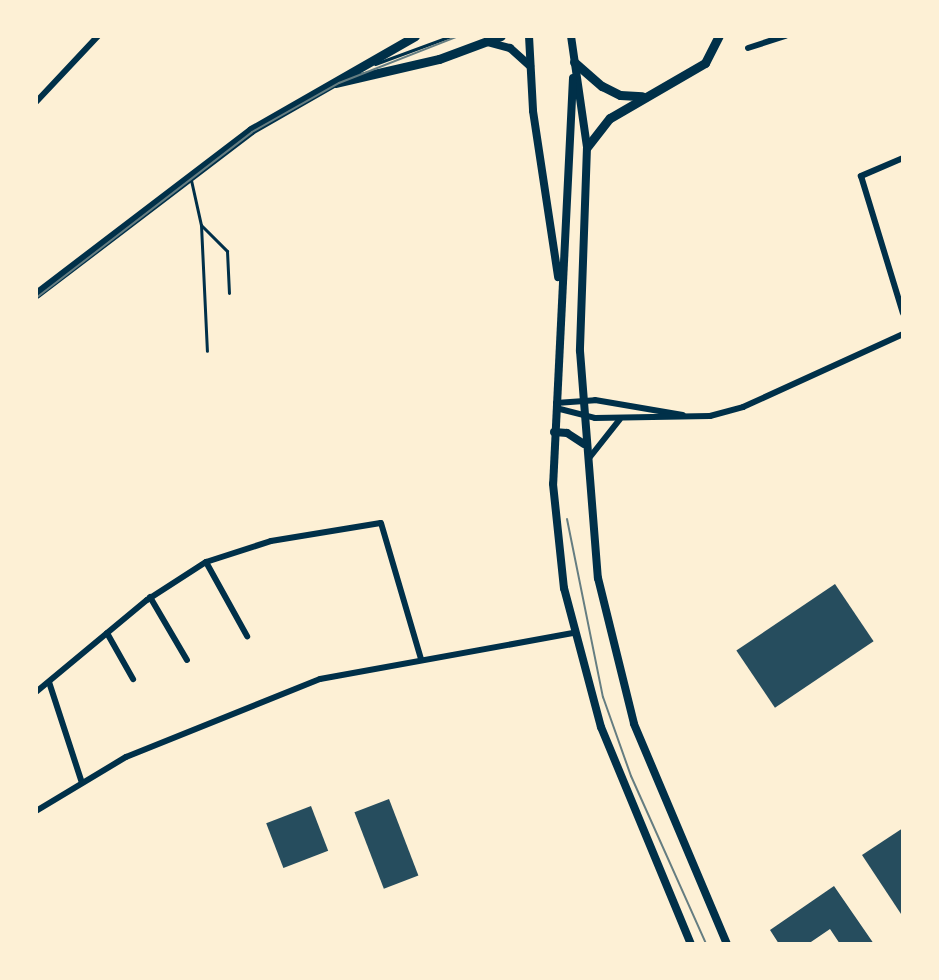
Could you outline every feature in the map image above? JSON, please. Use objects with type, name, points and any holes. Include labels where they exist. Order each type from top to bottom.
[{"type":"main road","points":[[36,294],[189,173],[332,83],[415,36]]},
{"type":"main road","points":[[332,83],[501,36]]},
{"type":"main road","points":[[529,36],[548,227],[561,289]]},
{"type":"main road","points":[[571,36],[587,147],[582,400],[598,578],[630,712],[727,944]]},
{"type":"main road","points":[[587,147],[610,118],[642,96],[691,74],[705,63],[719,36]]},
{"type":"main road","points":[[487,42],[510,48],[530,66]]},
{"type":"main road","points":[[574,62],[602,86],[620,95],[642,96]]},
{"type":"main road","points":[[574,62],[554,432],[556,534],[573,633],[628,800],[691,944]]},
{"type":"main road","points":[[554,432],[567,433],[584,444]]},
{"type":"street","points":[[36,102],[98,36]]},
{"type":"street","points":[[748,48],[786,36]]},
{"type":"street","points":[[903,158],[861,176],[903,313]]},
{"type":"street","points":[[556,406],[583,417],[621,418],[692,416],[743,407],[903,334]]},
{"type":"street","points":[[556,406],[582,400],[692,416]]},
{"type":"street","points":[[586,464],[602,435],[621,418]]},
{"type":"street","points":[[36,692],[150,597],[206,562],[271,541],[381,523],[421,659]]},
{"type":"street","points":[[206,562],[247,636]]},
{"type":"street","points":[[150,597],[187,660]]},
{"type":"street","points":[[107,633],[133,679]]},
{"type":"street","points":[[36,811],[136,753],[320,679],[573,633]]},
{"type":"street","points":[[51,681],[82,783]]},
{"type":"lane","points":[[332,83],[451,36]]},
{"type":"lane","points":[[189,173],[201,225],[207,351]]},
{"type":"lane","points":[[201,225],[227,251],[229,293]]},
{"type":"building","points":[[835,584],[874,641],[775,708],[736,651]]},
{"type":"building","points":[[389,799],[418,876],[384,889],[354,812]]},
{"type":"building","points":[[311,806],[328,851],[283,868],[266,823]]},
{"type":"building","points":[[903,828],[903,917],[862,855]]},
{"type":"building","points":[[834,886],[874,944],[840,944],[830,929],[808,944],[779,944],[770,930]]},
{"type":"tram line","points":[[36,298],[252,132],[339,83],[459,36]]},
{"type":"tram line","points":[[567,519],[603,697],[631,776],[706,944]]}]
